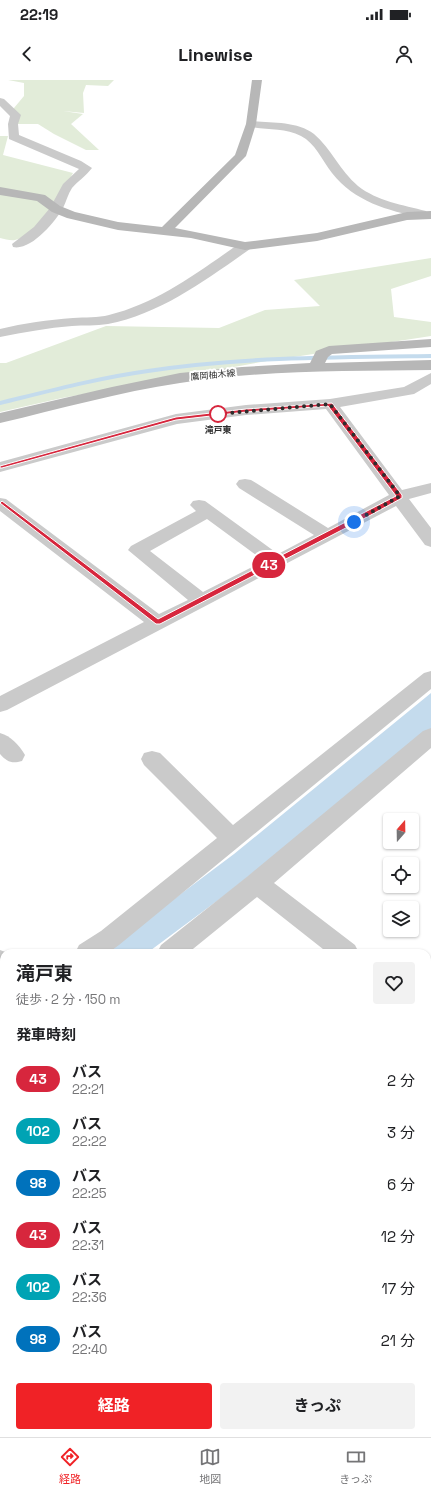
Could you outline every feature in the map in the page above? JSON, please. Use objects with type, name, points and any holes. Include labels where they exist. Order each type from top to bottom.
[{"type":"street","points":[[165,230],[240,156],[251,124],[257,80]]},
{"type":"street","points":[[0,101],[16,115],[13,124],[13,137],[30,146],[73,161],[86,168],[67,187],[56,209],[39,230],[29,239],[18,244]]},
{"type":"street","points":[[251,124],[296,130],[306,134],[339,175],[353,189],[373,201],[427,215]]},
{"type":"street","points":[[0,191],[41,198],[56,209],[71,215],[118,226],[165,230],[245,246],[317,238],[397,218],[427,215]]},
{"type":"street","points":[[0,333],[34,326],[110,320],[136,312],[157,303],[184,288],[245,246]]},
{"type":"street","points":[[316,368],[321,354],[329,350],[431,343]]},
{"type":"street","name":"鷹岡柚木線","points":[[0,418],[100,393],[182,378],[316,368],[431,365]]},
{"type":"street","points":[[0,467],[176,419],[246,410],[330,404],[408,391],[431,378]]},
{"type":"street","points":[[330,404],[400,496],[431,541]]},
{"type":"street","points":[[245,484],[326,535]]},
{"type":"street","points":[[0,705],[400,496],[431,488]]},
{"type":"street","points":[[0,503],[158,623]]},
{"type":"street","points":[[201,600],[137,550],[203,508],[276,561]]},
{"type":"street","points":[[94,949],[110,938],[431,678]]},
{"type":"street","points":[[175,949],[257,884],[431,736]]},
{"type":"street","points":[[152,759],[233,838]]},
{"type":"street","points":[[257,884],[341,949]]},
{"type":"green space","points":[[8,80],[114,80],[108,86],[86,85],[83,93],[84,113],[63,111],[83,114],[71,124],[99,150],[86,150],[38,124],[17,124],[9,114],[24,96],[24,83]]},
{"type":"green space","points":[[0,136],[8,136],[3,155],[73,173],[56,201],[40,222],[23,237],[15,240],[0,238]]},
{"type":"green space","points":[[431,258],[431,276],[391,289],[394,317],[431,322],[431,336],[261,362],[62,398],[0,412],[0,363],[6,363],[106,326],[219,328],[265,310],[320,306],[294,280]]},
{"type":"water","points":[[431,693],[431,731],[225,895],[152,949],[107,949],[234,854]]},
{"type":"waterway","points":[[0,403],[111,377],[183,366],[254,360],[431,356]]},
{"type":"bus line","name":"43","points":[[0,467],[176,419],[246,410],[330,404],[400,496],[367,515],[158,623],[0,503]]},
{"type":"place","name":"滝戸東","points":[[218,414]]},
{"type":"route","points":[[218,414],[246,410],[330,404],[400,496],[354,522]]}]
